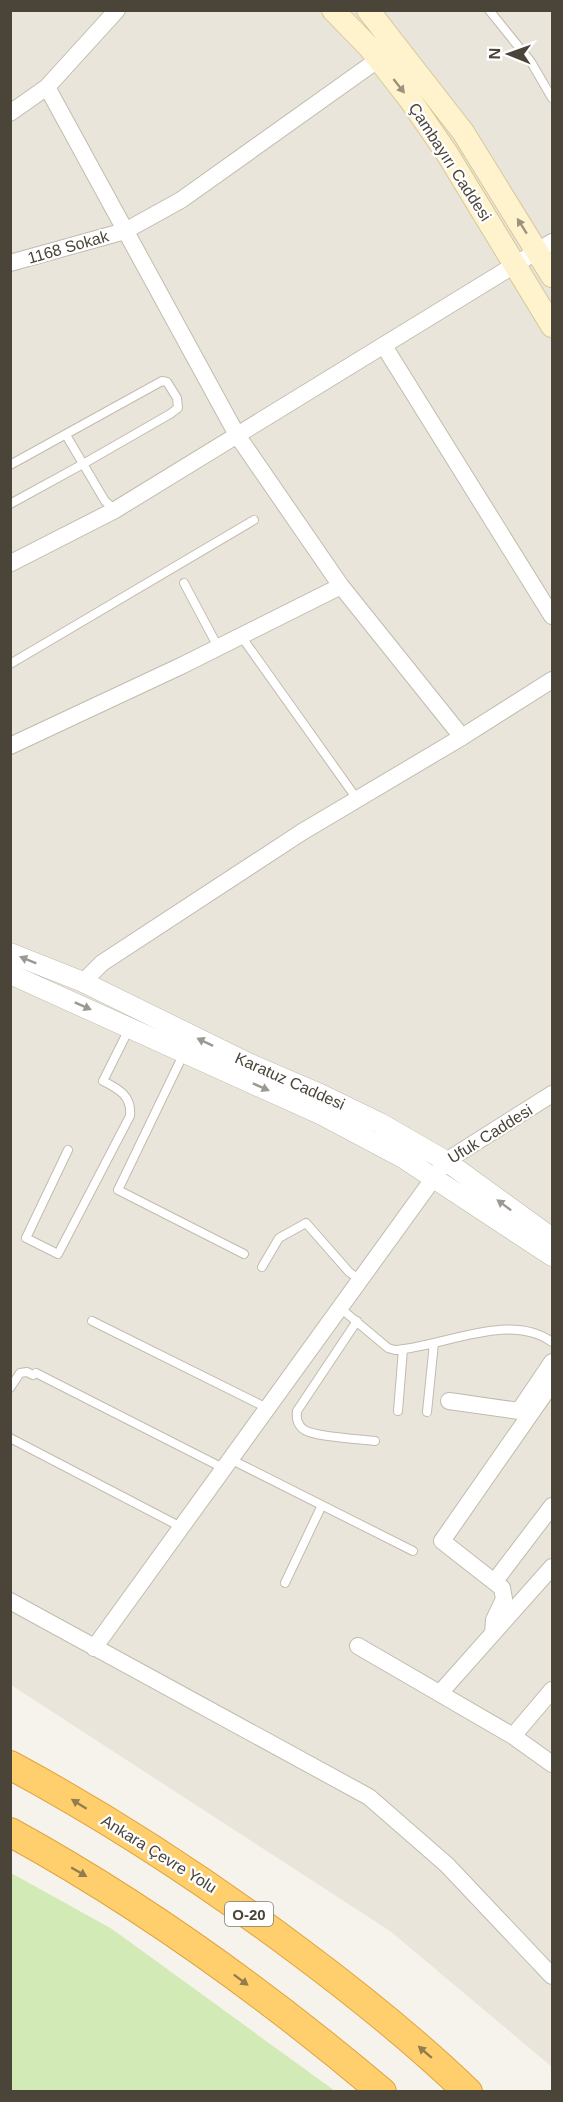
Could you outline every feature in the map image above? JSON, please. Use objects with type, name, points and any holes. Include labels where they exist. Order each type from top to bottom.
[{"type":"highway","name":"Ankara Çevre Yolu","points":[[10,1765],[81,1805],[230,1899],[397,2027],[468,2091]]},
{"type":"highway","points":[[10,1832],[111,1891],[197,1947],[328,2046],[382,2091]]},
{"type":"main road","name":"Çambayırı Caddesi","points":[[333,10],[379,59],[448,154],[552,326]]},
{"type":"main road","name":"Çambayırı Caddesi","points":[[368,10],[463,132],[545,247],[552,276]]},
{"type":"street","points":[[10,113],[47,87],[117,10]]},
{"type":"street","name":"1168 Sokak","points":[[10,263],[125,231],[181,200],[379,59]]},
{"type":"street","points":[[47,87],[237,435],[341,586],[462,737]]},
{"type":"street","points":[[10,568],[11,562],[115,510],[545,247]]},
{"type":"street","points":[[384,346],[552,616]]},
{"type":"street","points":[[10,746],[341,586]]},
{"type":"street","points":[[82,982],[102,963],[302,832],[462,737],[552,680]]},
{"type":"street","name":"Karatuz Caddesi","points":[[10,953],[82,982],[248,1063],[380,1123],[446,1161],[552,1238]]},
{"type":"street","points":[[10,974],[322,1114],[403,1158],[552,1256]]},
{"type":"street","name":"Ufuk Caddesi","points":[[94,1648],[432,1177],[446,1161],[552,1094]]},
{"type":"street","points":[[449,1401],[519,1411],[552,1362]]},
{"type":"street","points":[[494,1633],[494,1620],[504,1599],[502,1588],[442,1540],[552,1383]]},
{"type":"street","points":[[495,1581],[552,1506]]},
{"type":"street","points":[[440,1693],[552,1567]]},
{"type":"street","points":[[10,1601],[369,1797],[447,1865],[552,1976]]},
{"type":"street","points":[[358,1646],[513,1736],[552,1764]]},
{"type":"street","points":[[513,1736],[552,1690]]},
{"type":"lane","points":[[489,10],[531,62],[552,98]]},
{"type":"lane","points":[[10,465],[162,381],[167,382],[177,398],[178,408],[83,465],[10,504]]},
{"type":"lane","points":[[66,435],[105,501],[115,510]]},
{"type":"lane","points":[[10,664],[254,520]]},
{"type":"lane","points":[[184,583],[218,647]]},
{"type":"lane","points":[[241,636],[357,799]]},
{"type":"lane","points":[[68,1150],[26,1238],[58,1254],[130,1116],[130,1105],[124,1094],[103,1081],[129,1028]]},
{"type":"lane","points":[[184,1052],[118,1191],[244,1254]]},
{"type":"lane","points":[[262,1267],[279,1238],[306,1223],[349,1272],[359,1279]]},
{"type":"lane","points":[[339,1307],[388,1348],[403,1350],[479,1332],[511,1330],[536,1334],[552,1342]]},
{"type":"lane","points":[[92,1321],[267,1408]]},
{"type":"lane","points":[[357,1321],[297,1411],[296,1416],[300,1426],[309,1433],[375,1440]]},
{"type":"lane","points":[[427,1412],[434,1343]]},
{"type":"lane","points":[[398,1411],[403,1350]]},
{"type":"lane","points":[[10,1388],[20,1373],[35,1374],[226,1464],[322,1505],[413,1551]]},
{"type":"lane","points":[[10,1438],[181,1527]]},
{"type":"lane","points":[[285,1583],[322,1505]]},
{"type":"shaded area","points":[[10,11],[552,11],[552,2067],[390,1931],[11,1685]]},
{"type":"green space","points":[[11,1873],[112,1929],[335,2091],[11,2091]]}]
